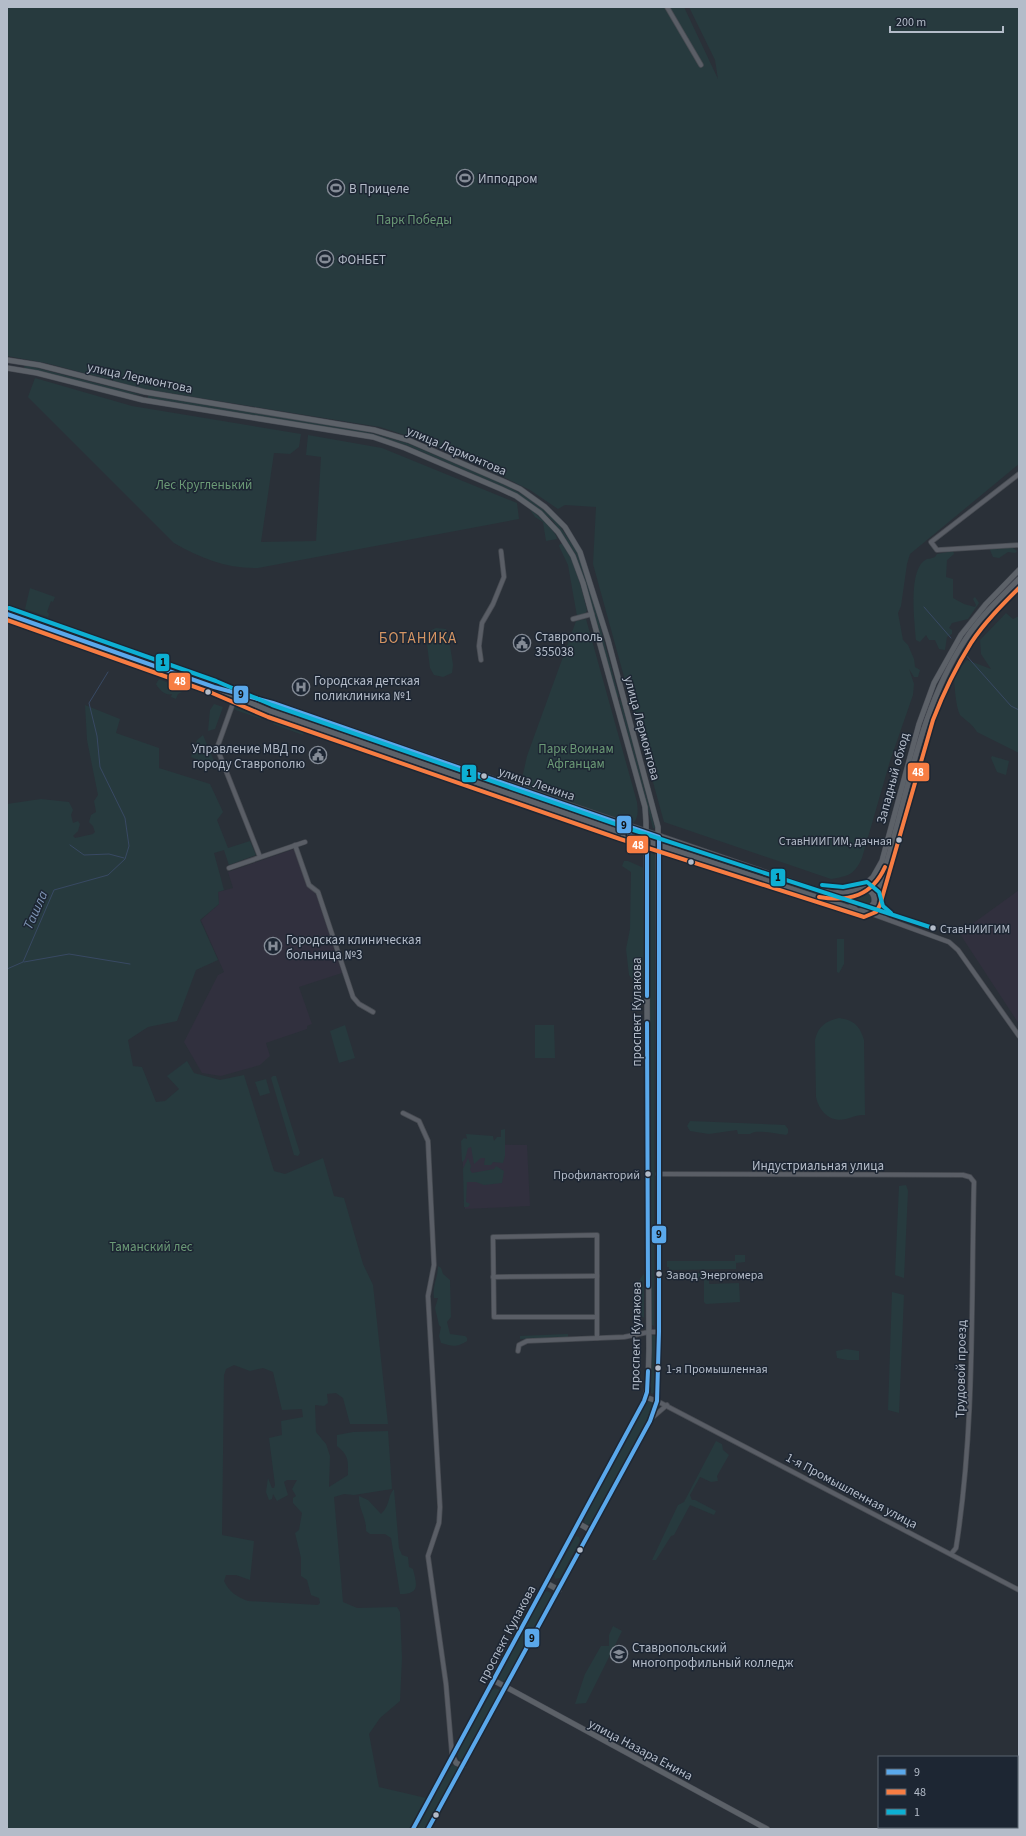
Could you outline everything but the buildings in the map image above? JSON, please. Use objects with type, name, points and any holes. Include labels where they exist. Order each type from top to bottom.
[{"type":"main road","name":"улица Лермонтова","points":[[7,360],[39,365],[145,392],[357,426],[391,434],[505,482],[533,498],[556,517],[580,552],[624,697],[658,827],[659,837]]},
{"type":"main road","name":"улица Лермонтова","points":[[7,368],[37,373],[144,400],[373,438],[416,452],[502,489],[528,504],[540,513],[558,532],[573,556],[592,614],[614,700],[645,807],[647,833]]},
{"type":"main road","points":[[144,400],[145,392]]},
{"type":"main road","name":"Западный обход","points":[[861,888],[874,877],[882,861],[922,714],[934,684],[961,635],[986,604],[1019,570]]},
{"type":"main road","points":[[874,902],[869,890],[861,888],[854,891],[851,903],[855,909],[864,912],[868,910],[874,902],[887,862],[927,718],[936,695],[966,639],[991,608],[1019,579]]},
{"type":"main road","name":"улица Ленина","points":[[7,614],[647,841],[855,909]]},
{"type":"main road","name":"улица Ленина","points":[[236,695],[817,890],[833,893],[854,891]]},
{"type":"main road","points":[[614,700],[624,697]]},
{"type":"main road","name":"проспект Кулакова","points":[[413,1829],[645,1397],[648,1381],[649,1332],[647,833]]},
{"type":"main road","name":"проспект Кулакова","points":[[428,1829],[650,1420],[662,1402],[658,1393],[659,837]]},
{"type":"main road","points":[[645,1397],[662,1402]]},
{"type":"main road","points":[[578,1524],[590,1530]]},
{"type":"main road","points":[[546,1583],[559,1590]]},
{"type":"main road","name":"улица Назара Енина","points":[[493,1680],[505,1688],[767,1829]]},
{"type":"main road","points":[[452,1756],[456,1763],[463,1766]]},
{"type":"street","points":[[667,7],[701,65]]},
{"type":"street","points":[[1019,474],[931,542],[937,550],[1019,545]]},
{"type":"street","points":[[481,660],[479,646],[482,623],[493,604],[504,577],[501,551]]},
{"type":"street","points":[[573,619],[592,614]]},
{"type":"street","points":[[236,695],[217,748],[260,857]]},
{"type":"street","points":[[229,868],[305,842]]},
{"type":"street","points":[[295,846],[309,885],[318,892],[355,1000],[373,1012]]},
{"type":"street","points":[[874,902],[881,914],[898,923]]},
{"type":"street","points":[[864,912],[945,939],[958,950],[1019,1036]]},
{"type":"street","points":[[403,1113],[419,1121],[428,1141],[434,1265],[428,1296],[440,1517],[428,1556],[446,1684],[452,1756]]},
{"type":"street","name":"Индустриальная улица","points":[[658,1174],[963,1175],[970,1177],[974,1182]]},
{"type":"street","name":"Трудовой проезд","points":[[951,1554],[956,1548],[964,1496],[969,1411],[974,1182]]},
{"type":"street","points":[[597,1317],[494,1317],[493,1237],[597,1235],[597,1317],[597,1338]]},
{"type":"street","points":[[493,1277],[597,1276]]},
{"type":"street","points":[[518,1351],[520,1345],[527,1341],[624,1337],[649,1332],[659,1332]]},
{"type":"street","points":[[650,1420],[660,1409],[662,1402]]},
{"type":"street","name":"1-я Промышленная улица","points":[[662,1402],[1019,1590]]},
{"type":"street","points":[[660,1409],[675,1409]]},
{"type":"shaded area","name":"Городская клиническая больница №3","points":[[294,849],[307,885],[316,894],[342,973],[299,987],[312,1024],[307,1026],[307,1029],[266,1043],[270,1056],[260,1065],[221,1076],[202,1073],[184,1042],[218,975],[224,972],[201,920],[219,904],[218,892],[233,888],[228,872]]},
{"type":"shaded area","points":[[1019,890],[1019,1024],[960,934]]},
{"type":"shaded area","points":[[462,1144],[527,1145],[530,1206],[465,1209]]},
{"type":"green space","name":"Парк Победы","points":[[7,7],[684,7],[718,79],[715,60],[689,7],[1019,7],[1019,464],[910,554],[907,564],[901,606],[898,613],[903,640],[908,645],[914,659],[915,667],[920,670],[918,677],[914,677],[909,669],[914,684],[913,695],[890,761],[862,858],[850,874],[831,879],[664,822],[593,564],[596,507],[565,505],[558,509],[530,490],[485,468],[420,440],[380,427],[144,389],[46,363],[7,356]]},
{"type":"green space","points":[[25,365],[143,395],[128,394],[24,368]]},
{"type":"green space","name":"Лес Кругленький","points":[[35,378],[132,406],[301,434],[299,447],[290,454],[274,453],[261,542],[316,541],[321,457],[306,455],[308,435],[382,448],[517,503],[519,519],[258,568],[236,567],[214,562],[174,543],[28,397]]},
{"type":"green space","points":[[148,395],[357,429],[407,443],[504,484],[531,500],[555,519],[578,553],[588,581],[619,697],[617,697],[576,555],[553,521],[530,502],[503,487],[406,445],[356,432],[148,398]]},
{"type":"green space","points":[[529,508],[550,527],[557,539],[546,541],[543,522],[535,517]]},
{"type":"green space","points":[[560,544],[563,544],[568,552],[575,568],[587,610],[585,614],[577,616],[568,565],[559,546]]},
{"type":"green space","points":[[992,548],[1013,548],[1017,551],[1015,553],[1008,552],[999,558],[993,557],[990,550]]},
{"type":"green space","points":[[953,551],[954,554],[947,560],[946,577],[953,579],[953,598],[964,604],[975,607],[976,605],[973,599],[975,597],[979,603],[968,619],[952,623],[949,628],[952,630],[952,634],[947,637],[945,650],[939,649],[935,640],[929,640],[926,635],[920,642],[916,640],[914,584],[921,564],[927,559],[935,557],[937,554]]},
{"type":"green space","points":[[30,588],[55,597],[53,602],[51,601],[47,612],[49,614],[48,617],[25,609]]},
{"type":"green space","points":[[1006,613],[1013,619],[1019,616],[1019,753],[977,732],[972,725],[961,716],[959,713],[955,689],[954,674],[967,660],[991,669],[981,654],[980,640]]},
{"type":"green space","name":"Парк Воинам Афганцам","points":[[586,619],[637,802],[637,818],[631,825],[522,786],[527,756],[576,621]]},
{"type":"green space","points":[[436,628],[446,629],[448,633],[453,665],[452,673],[443,677],[434,675],[430,668],[426,636],[427,632]]},
{"type":"green space","points":[[159,679],[181,688],[182,692],[178,694],[176,699],[171,697],[172,694],[165,693],[157,686],[156,684]]},
{"type":"green space","points":[[256,700],[427,760],[427,762],[271,708],[256,702]]},
{"type":"green space","points":[[619,700],[621,700],[655,828],[653,828]]},
{"type":"green space","points":[[239,703],[264,712],[261,719],[233,709],[235,704]]},
{"type":"green space","points":[[214,704],[223,707],[215,729],[208,731],[210,710]]},
{"type":"green space","name":"Таманский лес","points":[[85,705],[120,719],[116,733],[159,748],[159,768],[210,784],[223,812],[217,820],[228,848],[250,841],[256,855],[229,865],[224,850],[214,853],[224,890],[218,892],[219,904],[200,920],[218,960],[196,970],[177,1021],[148,1027],[128,1040],[133,1066],[142,1067],[156,1102],[165,1101],[179,1089],[167,1076],[187,1061],[194,1073],[220,1080],[244,1075],[274,1171],[285,1174],[323,1158],[334,1196],[344,1198],[363,1264],[373,1285],[388,1424],[350,1424],[343,1398],[336,1393],[327,1394],[328,1403],[324,1406],[315,1405],[316,1432],[326,1444],[330,1456],[329,1487],[348,1475],[347,1459],[344,1453],[337,1446],[337,1435],[353,1432],[388,1431],[392,1489],[354,1495],[344,1494],[334,1497],[343,1602],[357,1608],[397,1607],[400,1612],[402,1658],[400,1701],[380,1718],[369,1734],[379,1787],[426,1798],[409,1829],[7,1829],[7,804],[41,799],[69,802],[73,810],[71,815],[73,823],[78,821],[80,824],[78,831],[73,836],[75,838],[93,834],[95,832],[93,826],[89,822],[91,815],[96,812],[94,801],[98,795],[87,740]],"holes":[[[234,1365],[250,1371],[263,1368],[273,1372],[282,1410],[302,1409],[303,1417],[281,1421],[282,1435],[269,1438],[275,1485],[274,1488],[272,1488],[268,1478],[266,1492],[269,1500],[272,1499],[273,1494],[277,1501],[288,1495],[284,1482],[287,1480],[297,1480],[292,1489],[296,1496],[293,1498],[293,1503],[302,1513],[299,1530],[295,1533],[301,1558],[301,1576],[307,1580],[311,1595],[319,1598],[320,1603],[318,1605],[248,1601],[234,1594],[224,1581],[226,1575],[236,1575],[250,1580],[254,1541],[222,1535],[224,1375],[226,1369]]]},
{"type":"green space","points":[[276,715],[306,726],[303,735],[273,724]]},
{"type":"green space","points":[[203,735],[217,768],[191,757],[197,740]]},
{"type":"green space","points":[[992,756],[1009,761],[1006,775],[997,772],[991,758]]},
{"type":"green space","points":[[437,763],[632,832],[631,833],[437,766]]},
{"type":"green space","points":[[670,843],[821,894],[848,894],[848,905],[668,845]]},
{"type":"green space","points":[[651,853],[655,855],[654,1326],[650,1324]]},
{"type":"green space","points":[[624,861],[628,861],[644,868],[645,980],[633,980],[629,975],[626,949],[630,929],[631,872],[622,866]]},
{"type":"green space","points":[[862,890],[868,893],[871,899],[868,905],[862,908],[856,905],[853,899],[856,893]]},
{"type":"green space","points":[[785,891],[846,910],[847,914],[783,893]]},
{"type":"green space","points":[[837,939],[844,939],[844,964],[839,973],[837,972]]},
{"type":"green space","points":[[839,1018],[849,1020],[856,1024],[861,1031],[864,1040],[865,1115],[840,1120],[826,1115],[817,1102],[815,1040],[818,1031],[823,1025]]},
{"type":"green space","points":[[345,1025],[355,1058],[339,1063],[330,1031]]},
{"type":"green space","points":[[535,1025],[554,1025],[555,1058],[535,1058]]},
{"type":"green space","points":[[276,1076],[300,1153],[298,1156],[294,1155],[271,1078]]},
{"type":"green space","points":[[266,1079],[270,1093],[260,1096],[255,1082]]},
{"type":"green space","points":[[690,1121],[785,1125],[788,1129],[788,1133],[786,1135],[762,1132],[738,1134],[737,1130],[709,1134],[690,1131],[687,1126]]},
{"type":"green space","points":[[505,1129],[505,1156],[503,1163],[493,1162],[491,1165],[484,1165],[485,1158],[481,1158],[474,1164],[471,1147],[468,1148],[465,1159],[462,1162],[461,1141],[464,1138],[467,1139],[466,1134],[493,1136],[494,1141],[497,1137],[501,1137],[501,1130]]},
{"type":"green space","points":[[468,1158],[472,1173],[494,1169],[496,1166],[504,1171],[502,1183],[484,1185],[476,1182],[467,1182],[466,1202],[470,1204],[468,1207],[464,1207],[463,1169]]},
{"type":"green space","points":[[906,1185],[908,1191],[904,1278],[895,1275],[899,1186]]},
{"type":"green space","points":[[735,1255],[745,1255],[745,1262],[736,1263],[736,1269],[669,1270],[669,1267],[667,1267],[667,1261],[735,1261]]},
{"type":"green space","points":[[438,1266],[441,1268],[443,1274],[450,1280],[451,1317],[447,1322],[450,1334],[465,1336],[467,1338],[467,1341],[457,1346],[441,1343],[439,1336],[441,1327],[439,1325],[435,1308],[438,1298],[434,1298],[434,1286]]},
{"type":"green space","points":[[669,1273],[709,1273],[709,1284],[739,1283],[740,1302],[706,1304],[704,1302],[704,1279],[667,1280]]},
{"type":"green space","points":[[644,1274],[644,1318],[638,1309],[636,1296],[638,1283]]},
{"type":"green space","points":[[892,1292],[904,1295],[899,1413],[888,1410]]},
{"type":"green space","points":[[568,1334],[568,1338],[520,1339],[520,1336]]},
{"type":"green space","points":[[652,1335],[656,1336],[655,1390],[653,1394],[651,1393]]},
{"type":"green space","points":[[846,1349],[859,1351],[859,1360],[837,1358],[836,1351]]},
{"type":"green space","points":[[649,1401],[652,1402],[653,1407],[647,1420],[591,1524],[586,1525],[584,1522],[585,1516],[645,1404]]},
{"type":"green space","points":[[716,1441],[722,1444],[723,1450],[729,1455],[717,1476],[718,1481],[711,1482],[700,1477],[690,1495],[692,1500],[695,1500],[716,1511],[714,1515],[690,1505],[674,1535],[671,1536],[656,1560],[652,1560],[678,1505],[684,1502]]},
{"type":"green space","points":[[394,1489],[399,1548],[402,1555],[408,1557],[409,1567],[413,1569],[416,1584],[416,1588],[414,1590],[406,1594],[400,1594],[391,1538],[385,1534],[370,1534],[366,1531],[359,1500],[359,1496],[368,1500],[381,1514],[386,1507],[390,1495]]},
{"type":"green space","points":[[576,1536],[579,1537],[580,1541],[560,1578],[555,1579],[554,1575]]},
{"type":"green space","points":[[547,1591],[551,1593],[551,1597],[506,1680],[502,1682],[499,1680],[499,1675],[543,1593]]},
{"type":"green space","points":[[613,1626],[622,1631],[586,1703],[575,1704],[585,1674],[601,1646],[609,1646],[609,1635]]},
{"type":"green space","points":[[495,1688],[500,1690],[499,1693],[464,1759],[459,1760],[457,1753],[492,1690]]},
{"type":"green space","points":[[453,1765],[457,1766],[457,1771],[425,1829],[416,1829],[449,1768]]},
{"type":"waterway","points":[[924,607],[951,638]]},
{"type":"waterway","points":[[964,653],[1011,706],[1019,710]]},
{"type":"waterway","name":"Ташла","points":[[7,969],[23,962],[54,890],[108,875],[125,859],[129,846],[125,818],[100,767],[97,736],[89,703],[108,672]]},
{"type":"waterway","points":[[70,845],[84,855],[109,854],[124,858]]},
{"type":"waterway","points":[[24,962],[69,954],[130,964]]},
{"type":"transit line","name":"48","points":[[7,620],[212,693],[268,717],[620,839],[864,917],[876,912],[880,905],[933,720],[945,691],[976,636],[994,614],[1019,588]]},
{"type":"transit line","name":"1","points":[[9,608],[216,681],[272,705],[624,827],[933,928]]},
{"type":"transit line","name":"9","points":[[7,614],[214,687],[273,703],[659,837],[659,1332],[657,1401],[650,1421],[428,1829]]},
{"type":"transit line","name":"9","points":[[629,835],[647,841],[647,996]]},
{"type":"transit line","name":"48","points":[[819,897],[840,898],[858,895],[873,885],[880,877],[885,867]]},
{"type":"transit line","name":"1","points":[[822,885],[843,887],[867,882],[879,892],[883,906],[891,913]]},
{"type":"transit line","name":"9","points":[[647,1023],[648,1286]]},
{"type":"transit line","name":"9","points":[[413,1829],[644,1401],[647,1392],[648,1371]]},
{"type":"place","name":"Ипподром","points":[[465,178]]},
{"type":"place","name":"В Прицеле","points":[[336,188]]},
{"type":"place","name":"ФОНБЕТ","points":[[325,259]]},
{"type":"place","name":"Ставрополь 355038","points":[[522,643]]},
{"type":"place","name":"Городская детская поликлиника №1","points":[[301,687]]},
{"type":"place","name":"Управление МВД по городу Ставрополю","points":[[318,755]]},
{"type":"place","name":"СтавНИИГИМ, дачная","points":[[899,840]]},
{"type":"place","name":"СтавНИИГИМ","points":[[933,928]]},
{"type":"place","name":"Городская клиническая больница №3","points":[[273,946]]},
{"type":"place","name":"Профилакторий","points":[[648,1174]]},
{"type":"place","name":"Завод Энергомера","points":[[659,1274]]},
{"type":"place","name":"1-я Промышленная","points":[[658,1368]]},
{"type":"place","name":"Ставропольский многопрофильный колледж","points":[[619,1654]]},
{"type":"district","name":"БОТАНИКА","points":[[418,638]]}]
